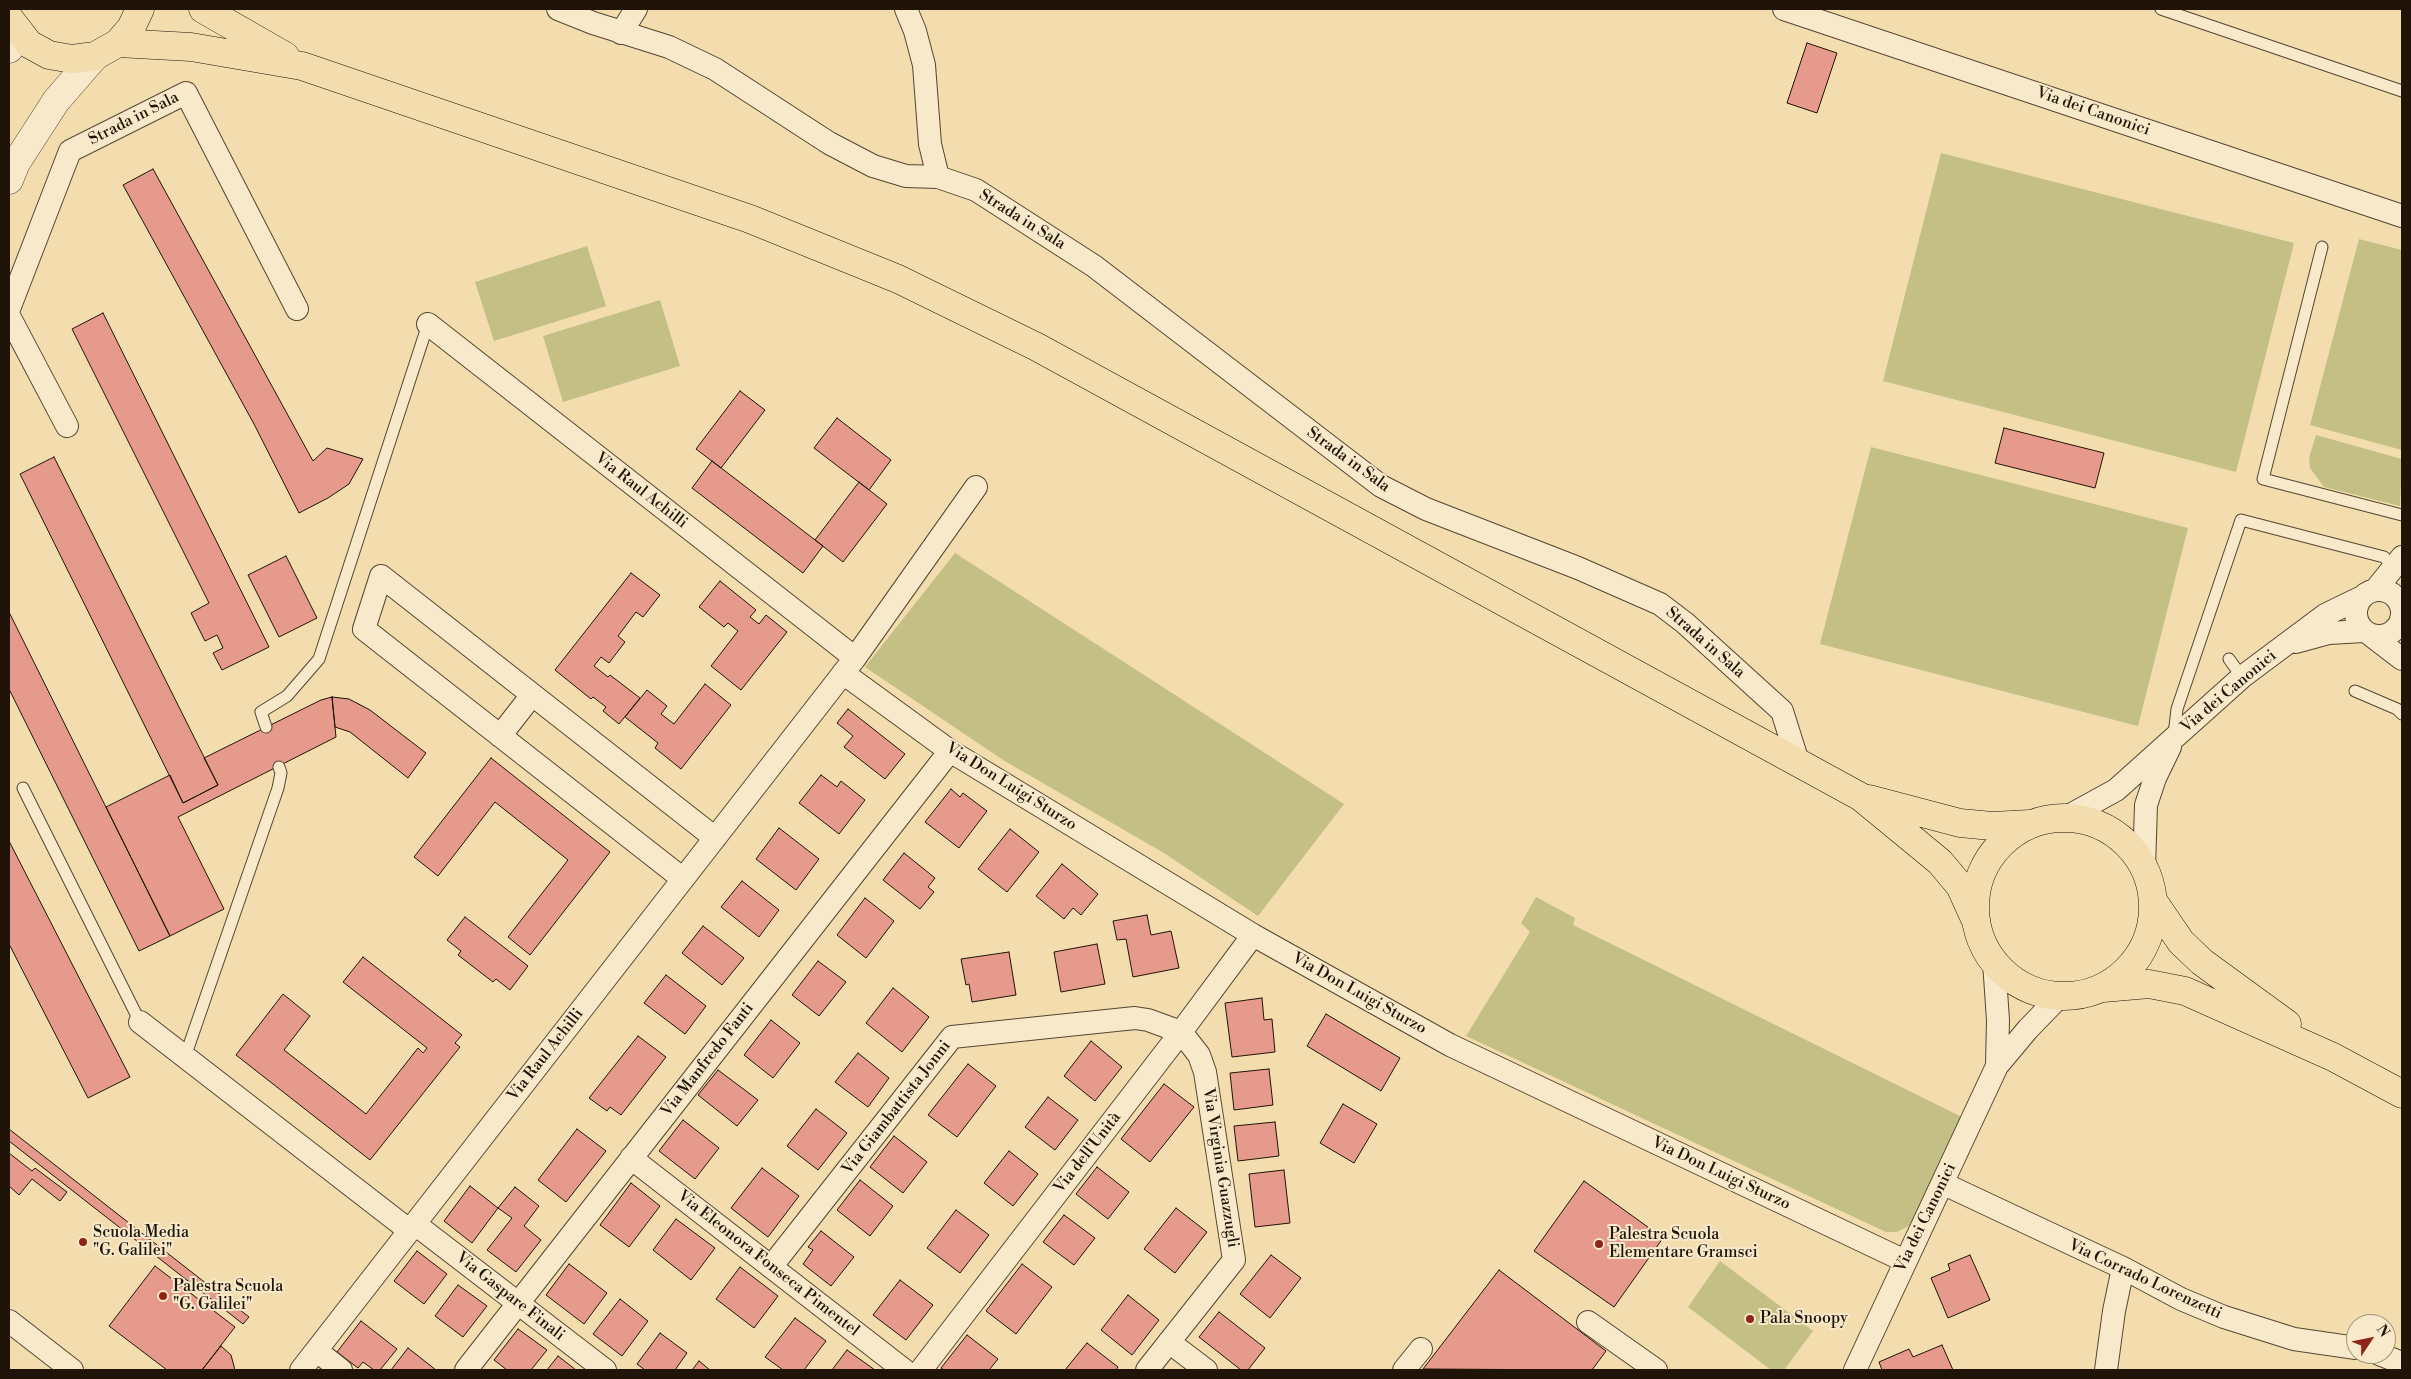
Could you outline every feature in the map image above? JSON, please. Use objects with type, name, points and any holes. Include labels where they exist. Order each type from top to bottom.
[{"type":"main road","points":[[106,49],[131,28],[140,9]]},
{"type":"main road","points":[[203,9],[302,66]]},
{"type":"main road","points":[[10,31],[49,55],[72,59],[106,49],[191,47],[302,66],[750,219],[898,279],[1037,347],[1861,797],[1940,862],[1960,886],[1976,921],[1983,943],[1994,962],[2013,980],[2036,992],[2060,996],[2081,995],[2101,988],[2124,974],[2141,953],[2151,928],[2153,901],[2150,884],[2144,868],[2131,848],[2112,832],[2089,822],[2065,818],[2032,824],[1992,826],[1960,823],[1861,797]]},
{"type":"main road","points":[[1976,921],[1976,890],[1987,862],[2006,839],[2032,824]]},
{"type":"main road","points":[[2153,901],[2181,942],[2202,962],[2333,1057]]},
{"type":"main road","points":[[2101,988],[2149,984],[2185,991],[2333,1057],[2402,1094]]},
{"type":"street","name":"Strada in Sala","points":[[558,9],[669,47],[715,69],[829,144],[873,166],[906,176],[938,177],[976,190],[1094,266],[1381,486],[1426,509],[1578,568],[1660,604],[1685,623],[1782,711],[1798,762]]},
{"type":"street","points":[[621,32],[636,9]]},
{"type":"street","points":[[906,9],[915,31],[924,65],[930,144],[938,177]]},
{"type":"street","name":"Via dei Canonici","points":[[1784,9],[2402,216]]},
{"type":"street","points":[[9,180],[16,163],[56,100],[106,49]]},
{"type":"street","name":"Strada in Sala","points":[[9,309],[70,152],[186,93],[297,309]]},
{"type":"street","points":[[9,316],[67,426]]},
{"type":"street","name":"Via Raul Achilli","points":[[428,324],[849,665]]},
{"type":"street","name":"Via Raul Achilli","points":[[301,1370],[849,665],[976,487]]},
{"type":"street","name":"Via dei Canonici","points":[[2065,818],[2116,790],[2242,677],[2325,615],[2368,594],[2399,563]]},
{"type":"street","points":[[683,880],[364,629],[381,576],[715,838]]},
{"type":"street","points":[[2368,594],[2355,615],[2358,624],[2402,659]]},
{"type":"street","name":"Via dei Canonici","points":[[2285,644],[2329,633],[2390,634],[2402,616],[2394,595],[2368,594]]},
{"type":"street","name":"Via Don Luigi Sturzo","points":[[849,665],[950,751],[1253,935],[1450,1045],[1905,1261]]},
{"type":"street","points":[[500,736],[532,695]]},
{"type":"street","name":"Via dei Canonici","points":[[2144,868],[2146,805],[2174,739]]},
{"type":"street","name":"Via Manfredo Fanti","points":[[466,1370],[950,751]]},
{"type":"street","name":"Via dell'Unità","points":[[921,1370],[1182,1032],[1253,935]]},
{"type":"street","name":"Via dei Canonici","points":[[1994,962],[1998,1020],[1997,1066]]},
{"type":"street","name":"Via dei Canonici","points":[[1855,1370],[1905,1261],[1944,1184],[1997,1066],[2060,996]]},
{"type":"street","name":"Via Giambattista Jonni","points":[[771,1267],[952,1037],[1135,1018],[1148,1020],[1182,1032]]},
{"type":"street","points":[[140,1022],[412,1228]]},
{"type":"street","name":"Via Virginia Guazzugli","points":[[1147,1370],[1234,1260],[1205,1072],[1195,1048],[1182,1032]]},
{"type":"street","name":"Via Eleonora Fonseca Pimentel","points":[[631,1158],[904,1370]]},
{"type":"street","name":"Via Corrado Lorenzetti","points":[[1944,1184],[2123,1268],[2181,1299],[2261,1330],[2294,1339],[2346,1347]]},
{"type":"street","name":"Via Gaspare Finali","points":[[412,1228],[518,1303],[605,1370]]},
{"type":"street","points":[[2106,1370],[2114,1311],[2123,1268]]},
{"type":"street","points":[[9,1321],[72,1370]]},
{"type":"street","points":[[1588,1322],[1656,1370]]},
{"type":"street","points":[[1169,1342],[1206,1370]]},
{"type":"street","points":[[1404,1370],[1421,1349]]},
{"type":"street","points":[[317,1351],[341,1370]]},
{"type":"lane","points":[[2160,9],[2402,91]]},
{"type":"lane","points":[[2322,247],[2263,479],[2402,515]]},
{"type":"lane","points":[[266,727],[261,712],[287,696],[319,659],[428,324]]},
{"type":"lane","points":[[2174,739],[2177,709],[2241,520],[2384,557],[2399,563]]},
{"type":"lane","points":[[2229,659],[2242,677]]},
{"type":"lane","points":[[2355,691],[2397,709],[2402,714]]},
{"type":"lane","points":[[185,1057],[278,788],[281,772],[279,767]]},
{"type":"lane","points":[[23,788],[140,1022]]},
{"type":"shaded area","points":[[1941,153],[2294,243],[2236,472],[1883,381]]},
{"type":"shaded area","points":[[2359,239],[2402,250],[2402,450],[2310,425]]},
{"type":"shaded area","points":[[587,246],[606,306],[494,341],[475,282]]},
{"type":"shaded area","points":[[660,300],[680,366],[563,402],[543,336]]},
{"type":"shaded area","points":[[2316,435],[2402,459],[2400,506],[2324,487],[2310,468],[2309,458]]},
{"type":"shaded area","points":[[1871,447],[2188,528],[2138,726],[1820,644]]},
{"type":"shaded area","points":[[955,553],[1344,804],[1258,916],[1164,853],[1003,760],[865,667]]},
{"type":"shaded area","points":[[1536,897],[1575,918],[1573,925],[1964,1118],[1909,1226],[1897,1232],[1886,1232],[1466,1036],[1530,932],[1521,923]]},
{"type":"shaded area","name":"Pala Snoopy","points":[[1720,1261],[1813,1331],[1784,1370],[1771,1370],[1688,1307]]},
{"type":"building","points":[[1807,43],[1837,53],[1817,113],[1787,103]]},
{"type":"building","points":[[153,169],[313,461],[327,448],[363,459],[349,484],[328,498],[299,513],[254,424],[123,185]]},
{"type":"building","points":[[103,313],[269,647],[222,670],[213,653],[223,648],[217,635],[205,641],[191,613],[209,603],[72,329]]},
{"type":"building","points":[[740,391],[765,410],[721,468],[696,449]]},
{"type":"building","points":[[837,418],[891,460],[869,490],[814,448]]},
{"type":"building","points":[[2004,428],[2104,453],[2095,488],[1995,463]]},
{"type":"building","points":[[54,457],[218,785],[183,803],[20,474]]},
{"type":"building","points":[[712,461],[823,546],[803,573],[692,488]]},
{"type":"building","points":[[859,482],[887,504],[843,562],[815,540]]},
{"type":"building","points":[[286,556],[317,618],[279,637],[248,575]]},
{"type":"building","points":[[631,573],[660,595],[643,617],[636,612],[618,636],[625,642],[609,663],[601,657],[594,666],[608,677],[610,675],[640,698],[619,724],[603,711],[606,707],[593,697],[591,699],[555,670]]},
{"type":"building","points":[[720,581],[756,610],[750,617],[759,624],[766,615],[787,632],[741,690],[711,666],[738,631],[728,623],[724,627],[699,607]]},
{"type":"building","points":[[9,612],[170,936],[139,951],[9,689]]},
{"type":"building","points":[[705,684],[731,705],[681,769],[655,748],[658,743],[625,717],[647,690],[667,706],[661,714],[674,724]]},
{"type":"building","points":[[332,697],[349,699],[370,710],[426,753],[408,778],[350,732],[335,727]]},
{"type":"building","points":[[332,697],[336,737],[178,817],[224,909],[170,936],[106,807],[170,775],[183,803],[218,785],[204,758],[321,700]]},
{"type":"building","points":[[848,709],[905,754],[885,779],[844,747],[853,736],[837,723]]},
{"type":"building","points":[[491,758],[610,852],[530,955],[508,937],[568,860],[495,802],[438,876],[414,857]]},
{"type":"building","points":[[821,775],[837,787],[841,781],[865,800],[839,834],[799,803]]},
{"type":"building","points":[[951,789],[960,797],[963,793],[987,811],[959,848],[925,822]]},
{"type":"building","points":[[779,828],[819,859],[796,890],[756,859]]},
{"type":"building","points":[[1010,829],[1039,852],[1007,892],[978,869]]},
{"type":"building","points":[[9,841],[130,1077],[88,1098],[9,944]]},
{"type":"building","points":[[904,853],[935,878],[928,887],[934,892],[920,909],[883,880]]},
{"type":"building","points":[[1062,864],[1098,894],[1081,915],[1073,908],[1064,919],[1036,896]]},
{"type":"building","points":[[742,881],[779,910],[759,937],[721,907]]},
{"type":"building","points":[[865,898],[894,921],[866,958],[837,935]]},
{"type":"building","points":[[1147,915],[1151,935],[1171,931],[1179,968],[1133,977],[1126,939],[1117,940],[1113,921]]},
{"type":"building","points":[[465,917],[528,966],[510,990],[496,979],[493,982],[458,955],[461,951],[447,940]]},
{"type":"building","points":[[703,926],[744,958],[722,985],[682,953]]},
{"type":"building","points":[[1097,944],[1105,984],[1061,992],[1054,952]]},
{"type":"building","points":[[1009,952],[1016,995],[972,1002],[969,984],[966,985],[961,959]]},
{"type":"building","points":[[363,957],[462,1035],[455,1043],[460,1047],[370,1160],[236,1055],[283,994],[310,1016],[284,1050],[366,1114],[418,1048],[423,1053],[427,1048],[343,982]]},
{"type":"building","points":[[818,961],[846,982],[819,1016],[792,995]]},
{"type":"building","points":[[666,975],[706,1006],[685,1034],[644,1003]]},
{"type":"building","points":[[893,988],[929,1017],[902,1052],[866,1023]]},
{"type":"building","points":[[1262,998],[1264,1020],[1272,1019],[1275,1052],[1232,1057],[1225,1003]]},
{"type":"building","points":[[1326,1014],[1400,1058],[1381,1091],[1307,1046]]},
{"type":"building","points":[[771,1020],[800,1043],[773,1078],[744,1055]]},
{"type":"building","points":[[638,1036],[666,1057],[621,1115],[610,1107],[607,1111],[589,1098]]},
{"type":"building","points":[[1091,1041],[1122,1067],[1095,1101],[1064,1076]]},
{"type":"building","points":[[858,1053],[889,1078],[868,1107],[835,1082]]},
{"type":"building","points":[[968,1064],[996,1086],[957,1137],[928,1115]]},
{"type":"building","points":[[1269,1069],[1273,1105],[1234,1110],[1230,1073]]},
{"type":"building","points":[[718,1070],[758,1100],[737,1126],[698,1095]]},
{"type":"building","points":[[1164,1084],[1194,1107],[1150,1162],[1121,1139]]},
{"type":"building","points":[[1048,1097],[1078,1120],[1055,1150],[1025,1127]]},
{"type":"building","points":[[1343,1104],[1377,1124],[1354,1163],[1320,1143]]},
{"type":"building","points":[[816,1109],[847,1133],[818,1170],[787,1146]]},
{"type":"building","points":[[683,1120],[719,1148],[695,1179],[659,1151]]},
{"type":"building","points":[[1275,1122],[1279,1156],[1238,1161],[1234,1126]]},
{"type":"building","points":[[9,1129],[249,1317],[243,1324],[9,1141]]},
{"type":"building","points":[[577,1129],[606,1151],[566,1202],[538,1180]]},
{"type":"building","points":[[894,1136],[927,1162],[903,1193],[870,1167]]},
{"type":"building","points":[[1009,1151],[1038,1174],[1013,1206],[984,1183]]},
{"type":"building","name":"Scuola Media \"G. Galilei\"","points":[[9,1153],[32,1171],[35,1168],[67,1192],[60,1201],[32,1179],[19,1195],[9,1186]]},
{"type":"building","points":[[1097,1167],[1129,1192],[1108,1219],[1076,1194]]},
{"type":"building","points":[[762,1168],[799,1196],[768,1237],[731,1208]]},
{"type":"building","points":[[1284,1170],[1290,1223],[1255,1227],[1249,1174]]},
{"type":"building","points":[[860,1180],[893,1206],[870,1236],[837,1210]]},
{"type":"building","name":"Palestra Scuola Elementare Gramsci","points":[[1584,1181],[1663,1238],[1614,1307],[1534,1251]]},
{"type":"building","points":[[631,1183],[660,1206],[629,1247],[600,1225]]},
{"type":"building","points":[[470,1186],[498,1208],[472,1243],[444,1221]]},
{"type":"building","points":[[515,1187],[539,1206],[524,1226],[541,1240],[516,1272],[487,1250],[512,1218],[498,1208]]},
{"type":"building","points":[[1176,1208],[1207,1232],[1175,1273],[1144,1249]]},
{"type":"building","points":[[956,1210],[989,1235],[960,1273],[927,1248]]},
{"type":"building","points":[[1064,1215],[1095,1238],[1074,1265],[1043,1242]]},
{"type":"building","points":[[676,1219],[715,1248],[691,1280],[653,1250]]},
{"type":"building","points":[[821,1231],[854,1257],[831,1286],[803,1264],[813,1250],[808,1247]]},
{"type":"building","points":[[417,1251],[447,1274],[424,1304],[394,1281]]},
{"type":"building","points":[[1271,1255],[1301,1278],[1270,1318],[1240,1294]]},
{"type":"building","points":[[1970,1255],[1990,1300],[1948,1318],[1931,1278],[1950,1270],[1948,1264]]},
{"type":"building","points":[[569,1264],[607,1293],[584,1324],[546,1295]]},
{"type":"building","points":[[1022,1264],[1052,1287],[1016,1334],[986,1311]]},
{"type":"building","name":"Palestra Scuola \"G. Galilei\"","points":[[155,1266],[235,1327],[202,1370],[167,1370],[109,1326]]},
{"type":"building","points":[[740,1267],[778,1296],[754,1328],[716,1299]]},
{"type":"building","points":[[1499,1270],[1606,1351],[1592,1370],[1423,1369]]},
{"type":"building","points":[[900,1280],[933,1305],[906,1340],[873,1315]]},
{"type":"building","points":[[458,1285],[487,1306],[463,1337],[435,1316]]},
{"type":"building","points":[[1128,1295],[1159,1320],[1132,1355],[1101,1330]]},
{"type":"building","points":[[620,1299],[648,1321],[622,1356],[593,1334]]},
{"type":"building","points":[[1219,1312],[1265,1348],[1248,1370],[1241,1370],[1199,1337]]},
{"type":"building","points":[[795,1318],[826,1341],[804,1370],[783,1370],[765,1357]]},
{"type":"building","points":[[361,1321],[397,1349],[380,1370],[374,1370],[363,1362],[358,1368],[337,1352]]},
{"type":"building","points":[[518,1329],[547,1350],[531,1370],[507,1370],[494,1360]]},
{"type":"building","points":[[660,1333],[687,1353],[675,1370],[645,1370],[637,1364]]},
{"type":"building","points":[[967,1335],[998,1359],[989,1370],[944,1370],[941,1368]]},
{"type":"building","points":[[1087,1343],[1118,1367],[1116,1370],[1065,1370]]},
{"type":"building","points":[[1942,1345],[1953,1370],[1882,1370],[1879,1362],[1909,1349],[1913,1357]]},
{"type":"building","points":[[221,1346],[231,1355],[235,1370],[202,1370]]},
{"type":"building","points":[[408,1348],[436,1370],[391,1370]]},
{"type":"building","points":[[847,1350],[875,1370],[832,1370]]},
{"type":"building","points":[[558,1356],[576,1370],[547,1370]]},
{"type":"building","points":[[699,1361],[710,1370],[692,1370]]},
{"type":"place","name":"Scuola Media \"G. Galilei\"","points":[[83,1242]]},
{"type":"place","name":"Palestra Scuola Elementare Gramsci","points":[[1599,1244]]},
{"type":"place","name":"Palestra Scuola \"G. Galilei\"","points":[[163,1296]]},
{"type":"place","name":"Pala Snoopy","points":[[1750,1319]]}]
